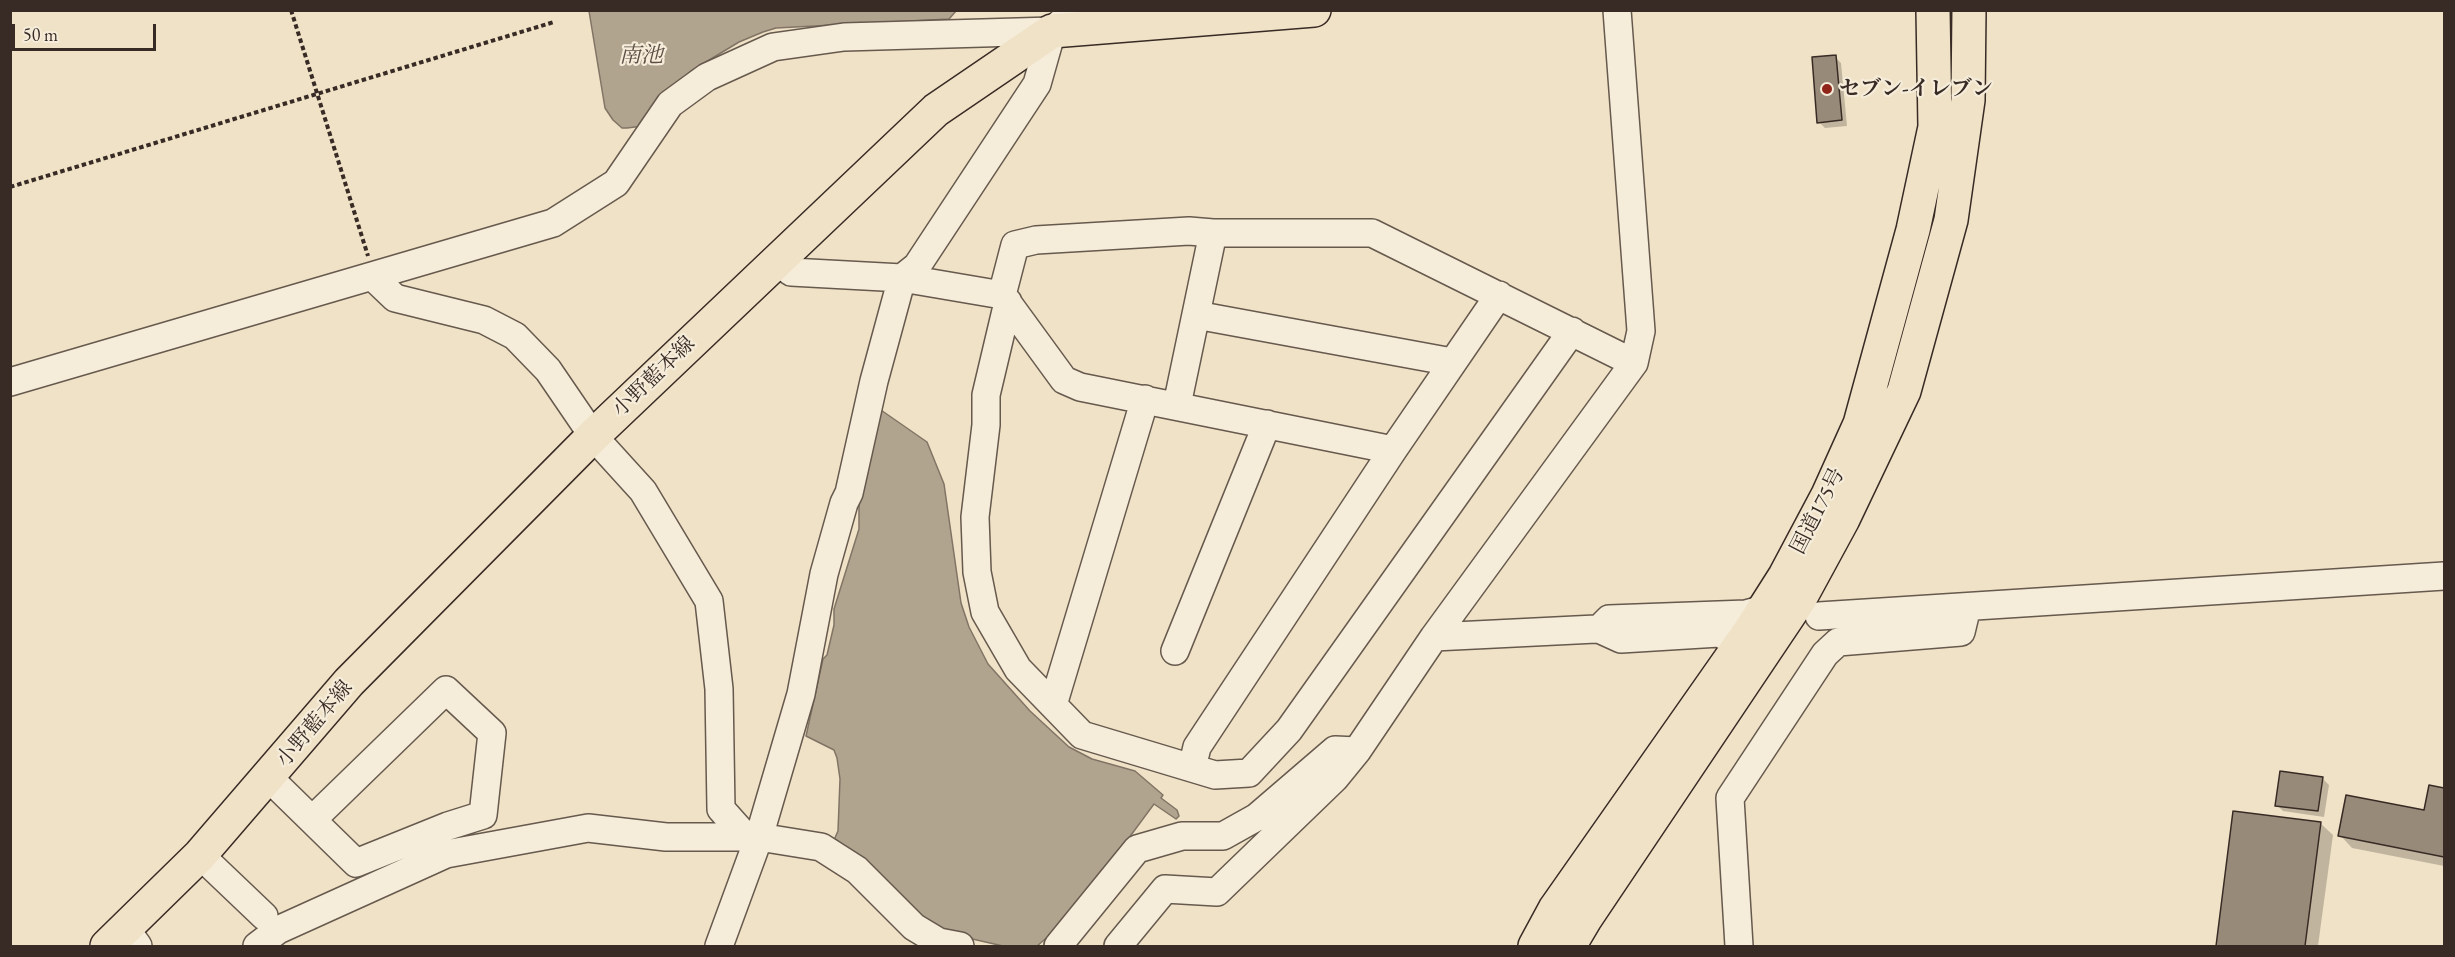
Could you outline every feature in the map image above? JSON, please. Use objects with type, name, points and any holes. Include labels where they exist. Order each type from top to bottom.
[{"type":"main road","name":"小野藍本線","points":[[123,940],[269,778],[349,682],[593,436],[936,110],[1064,21],[1314,10]]},
{"type":"main road","name":"国道175号","points":[[1569,946],[1772,619],[1860,424],[1913,230],[1935,127],[1933,10]]},
{"type":"main road","name":"国道175号","points":[[1535,946],[1555,909],[1734,634],[1809,608],[1844,519],[1904,391],[1931,298],[1951,220],[1968,100],[1969,10]]},
{"type":"street","points":[[1118,946],[1165,889],[1217,892],[1335,778],[1434,637],[1634,363],[1641,331],[1617,10]]},
{"type":"street","points":[[10,382],[553,223],[616,183],[670,104],[707,77],[773,47],[844,37],[1064,21],[1037,84],[917,266],[902,278],[873,381],[849,493],[844,503],[824,574],[801,694],[752,837],[719,946]]},
{"type":"street","points":[[1572,331],[1289,730],[1249,773],[1215,775],[1082,735],[1018,669],[986,612],[977,572],[975,517],[986,425],[986,395],[1015,245],[1035,240],[1189,231],[1213,233],[1372,232],[1572,331],[1634,363]]},
{"type":"street","points":[[1177,405],[1213,233]]},
{"type":"street","points":[[777,260],[791,272],[902,278],[1005,298],[1064,380],[1080,387],[1393,450]]},
{"type":"street","points":[[373,277],[395,298],[484,320],[515,336],[548,370],[593,436],[643,491],[710,601],[719,689],[722,809],[752,837]]},
{"type":"street","points":[[1192,768],[1197,747],[1393,450],[1499,295]]},
{"type":"street","points":[[1196,315],[1452,362]]},
{"type":"street","points":[[1053,705],[1145,399]]},
{"type":"street","points":[[1175,651],[1267,424]]},
{"type":"street","points":[[1599,629],[1609,619],[1746,614],[1772,619],[1943,621],[1967,607],[2445,576]]},
{"type":"street","points":[[1809,608],[1956,601],[1967,607]]},
{"type":"street","points":[[1739,946],[1730,798],[1825,654],[1838,642],[1961,632],[1967,607]]},
{"type":"street","points":[[1434,637],[1599,629],[1621,639],[1734,634]]},
{"type":"street","points":[[269,778],[356,863],[448,826],[483,815],[492,733],[446,690],[312,820]]},
{"type":"street","points":[[1058,946],[1137,849],[1182,836],[1223,836],[1257,817],[1335,750],[1356,751]]},
{"type":"street","points":[[257,946],[278,930],[446,854],[588,828],[666,837],[752,837],[821,847],[857,870],[914,927],[939,942],[960,946]]},
{"type":"street","points":[[200,855],[264,916]]},
{"type":"path","points":[[291,10],[364,240],[373,277]]},
{"type":"path","points":[[10,187],[554,22]]},
{"type":"water","name":"南池","points":[[589,11],[956,11],[949,19],[776,28],[763,32],[739,42],[691,71],[669,90],[643,126],[622,128],[605,108]]},
{"type":"water","points":[[878,408],[927,442],[944,484],[961,603],[969,627],[988,664],[1030,711],[1069,747],[1092,759],[1135,771],[1163,795],[1161,798],[1177,810],[1179,816],[1176,819],[1154,804],[1103,873],[1056,930],[1037,946],[1003,946],[933,930],[834,840],[838,831],[840,779],[837,758],[834,750],[806,736],[823,659],[827,655],[834,625],[834,609],[859,529],[859,500]]},
{"type":"building","name":"セブン-イレブン","points":[[1836,55],[1842,120],[1817,123],[1812,57]]},
{"type":"building","points":[[2280,771],[2323,777],[2318,811],[2275,806]]},
{"type":"building","points":[[2429,785],[2444,788],[2444,857],[2338,836],[2346,795],[2424,810]]},
{"type":"building","points":[[2233,811],[2321,822],[2305,946],[2216,946]]},
{"type":"place","name":"セブン-イレブン","points":[[1827,89]]}]
